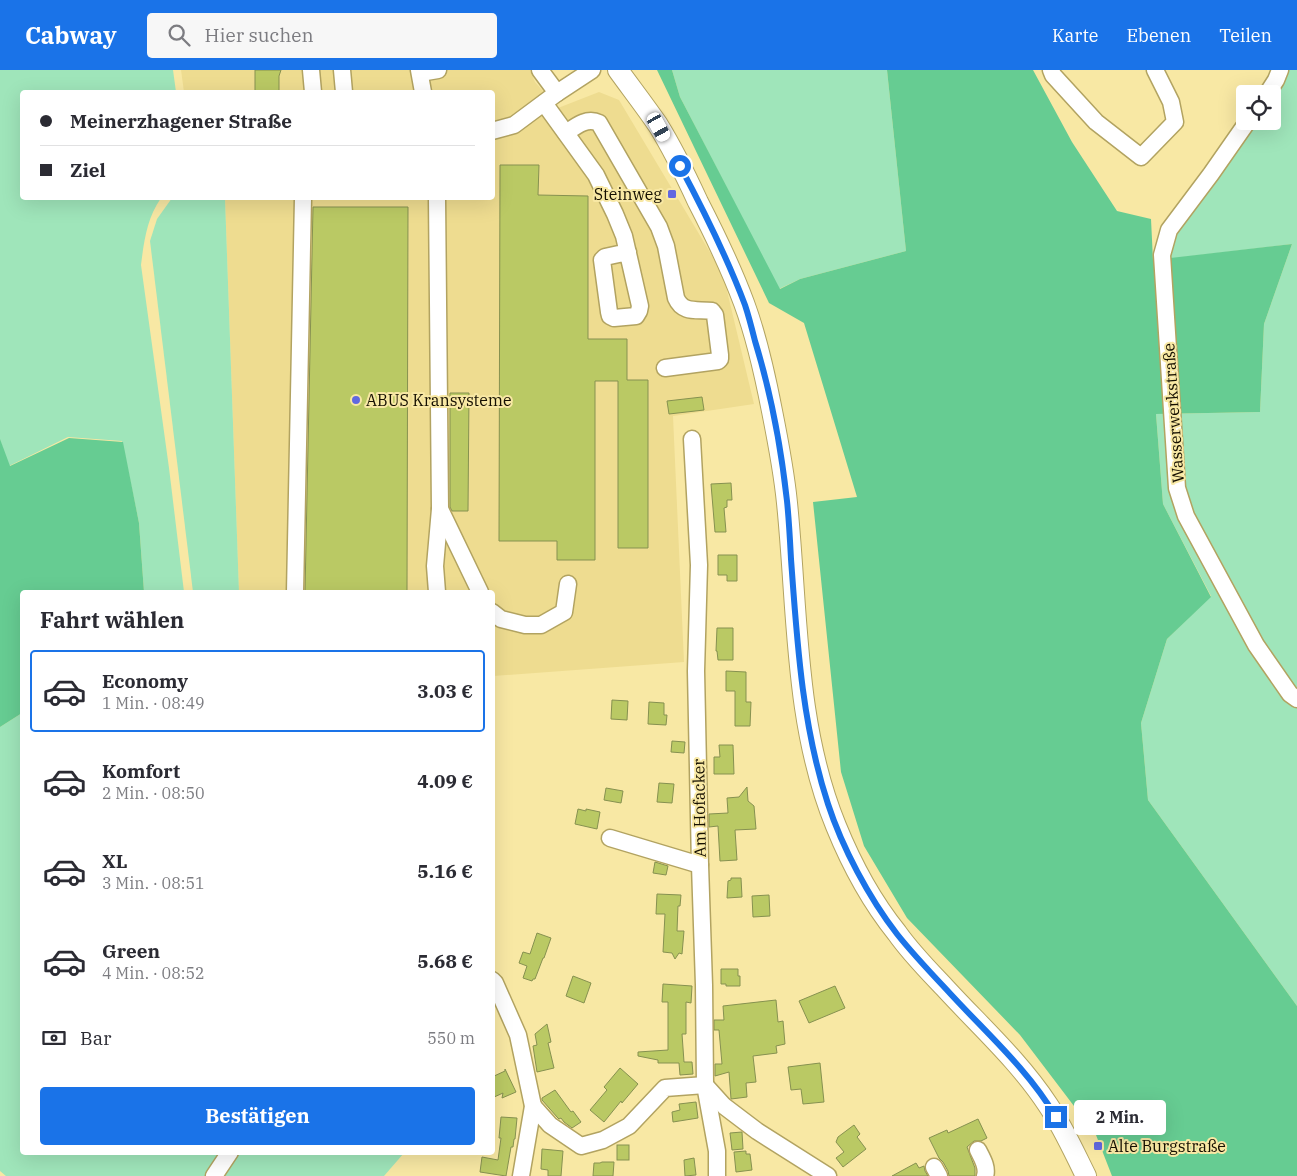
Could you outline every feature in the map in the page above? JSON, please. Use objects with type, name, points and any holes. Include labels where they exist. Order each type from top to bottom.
[{"type":"main road","points":[[618,70],[659,127],[719,244],[745,306],[764,371],[780,449],[787,502],[793,592],[804,697],[811,740],[822,786],[836,826],[849,856],[872,897],[897,934],[946,990],[1010,1056],[1032,1082],[1058,1121],[1086,1176]]},
{"type":"street","points":[[311,70],[313,90]]},
{"type":"street","points":[[342,70],[344,90]]},
{"type":"street","points":[[423,90],[420,72],[438,70]]},
{"type":"street","points":[[540,70],[566,133],[596,175],[615,214],[628,252]]},
{"type":"street","points":[[495,130],[514,125],[592,70]]},
{"type":"street","points":[[1051,70],[1053,75],[1096,122],[1141,157],[1176,122],[1171,102],[1155,70]]},
{"type":"street","points":[[1273,85],[1280,70]]},
{"type":"street","points":[[566,133],[584,122],[594,120],[599,123],[659,227],[666,246],[679,305],[685,309],[712,311],[715,315],[720,355],[718,362],[665,368]]},
{"type":"street","name":"Wasserwerkstraße","points":[[1242,130],[1168,230],[1162,255],[1177,488],[1186,516],[1256,645],[1290,694],[1297,699]]},
{"type":"street","points":[[295,590],[303,200]]},
{"type":"street","points":[[437,200],[440,509],[435,566],[437,590]]},
{"type":"street","name":"Am Hofacker","points":[[692,440],[700,565],[696,671],[705,1085],[717,1151],[718,1176]]},
{"type":"street","points":[[440,509],[479,590]]},
{"type":"street","points":[[495,614],[501,619],[525,625],[541,625],[564,612],[568,584]]},
{"type":"street","points":[[610,838],[700,865]]},
{"type":"street","points":[[495,983],[518,1035],[533,1106],[521,1176]]},
{"type":"street","points":[[533,1106],[550,1125],[581,1146],[604,1140],[629,1126],[665,1088],[705,1085],[724,1106],[757,1131],[828,1176]]},
{"type":"street","points":[[978,1150],[986,1167],[985,1176]]},
{"type":"street","points":[[214,1176],[228,1155]]},
{"type":"shaded area","points":[[181,70],[530,70],[535,82],[558,108],[599,92],[619,100],[723,274],[754,404],[673,416],[684,662],[495,676],[495,590],[239,590],[225,200],[495,200],[495,90],[184,90]]},
{"type":"green space","points":[[0,70],[173,70],[176,90],[20,90],[20,200],[160,200],[149,222],[141,265],[184,590],[144,590],[139,523],[122,441],[68,437],[9,466],[0,440]]},
{"type":"green space","points":[[657,70],[672,70],[680,97],[780,289],[800,279],[906,251],[887,70],[1033,70],[1072,142],[1117,211],[1151,219],[1153,260],[1292,244],[1264,324],[1260,412],[1156,414],[1163,504],[1211,597],[1167,639],[1141,723],[1148,800],[1297,1006],[1297,1176],[1112,1176],[1096,1135],[1020,1035],[907,918],[864,846],[841,772],[813,502],[857,497],[804,323],[769,303]]},
{"type":"green space","points":[[672,70],[887,70],[906,251],[800,279],[779,289],[680,97]]},
{"type":"green space","points":[[1288,70],[1297,70],[1297,1006],[1148,800],[1141,723],[1167,639],[1211,596],[1163,504],[1156,414],[1260,412],[1264,324],[1292,244],[1168,259],[1176,232],[1187,215],[1252,130],[1281,130],[1281,88]]},
{"type":"green space","points":[[171,200],[225,200],[239,590],[193,590],[150,241],[157,219]]},
{"type":"green space","points":[[69,438],[123,442],[139,523],[144,590],[20,590],[20,714],[0,727],[0,439],[10,466]]},
{"type":"green space","points":[[20,714],[20,1155],[223,1155],[208,1176],[6,1176],[0,1171],[0,727]]},
{"type":"green space","points":[[234,1155],[402,1155],[384,1176],[219,1176]]},
{"type":"building","points":[[255,70],[281,70],[279,90],[255,90]]},
{"type":"building","points":[[500,165],[539,165],[538,195],[588,196],[588,339],[627,339],[627,380],[648,380],[648,548],[618,548],[618,381],[595,381],[595,560],[557,560],[557,541],[499,541]]},
{"type":"building","name":"ABUS Kransysteme","points":[[313,207],[408,207],[407,590],[305,590]]},
{"type":"building","points":[[450,393],[469,393],[468,511],[452,511],[450,507]]},
{"type":"building","points":[[702,397],[704,410],[669,414],[667,401]]},
{"type":"building","points":[[731,483],[732,500],[727,500],[727,507],[724,508],[726,532],[715,532],[711,484]]},
{"type":"building","points":[[718,555],[737,555],[737,581],[727,581],[727,575],[718,575]]},
{"type":"building","points":[[717,628],[733,628],[733,660],[718,660],[716,651]]},
{"type":"building","points":[[726,671],[746,672],[746,702],[751,702],[750,726],[735,726],[735,691],[726,691]]},
{"type":"building","points":[[612,700],[628,701],[627,720],[611,719]]},
{"type":"building","points":[[649,702],[664,703],[664,715],[667,715],[666,725],[648,724]]},
{"type":"building","points":[[672,741],[685,742],[684,753],[671,752]]},
{"type":"building","points":[[719,745],[733,745],[734,774],[714,774],[714,757],[720,757]]},
{"type":"building","points":[[659,783],[674,784],[672,803],[657,802]]},
{"type":"building","points":[[747,787],[748,801],[754,806],[756,829],[735,830],[737,860],[720,861],[718,826],[709,827],[709,814],[728,813],[727,798],[739,797]]},
{"type":"building","points":[[606,788],[623,791],[621,803],[604,800]]},
{"type":"building","points":[[578,809],[600,812],[597,829],[575,824]]},
{"type":"building","points":[[655,862],[668,866],[666,875],[653,873]]},
{"type":"building","points":[[731,878],[741,878],[742,897],[727,898],[728,881]]},
{"type":"building","points":[[657,894],[681,895],[680,906],[678,906],[677,931],[684,931],[682,954],[679,953],[675,959],[672,953],[663,952],[665,914],[656,914]]},
{"type":"building","points":[[769,895],[770,916],[753,917],[752,896]]},
{"type":"building","points":[[537,933],[551,938],[535,979],[532,981],[523,978],[527,966],[519,963],[523,952],[530,954]]},
{"type":"building","points":[[721,969],[738,969],[740,986],[721,984]]},
{"type":"building","points":[[573,976],[591,983],[584,1003],[566,996]]},
{"type":"building","points":[[663,984],[692,986],[691,1003],[686,1002],[686,1034],[682,1034],[684,1062],[692,1062],[693,1074],[680,1075],[679,1063],[658,1063],[658,1060],[638,1056],[638,1052],[668,1050],[668,1002],[662,1002]]},
{"type":"building","points":[[835,986],[845,1008],[809,1023],[799,1001]]},
{"type":"building","points":[[776,1000],[778,1022],[783,1021],[785,1044],[776,1046],[777,1053],[753,1056],[756,1082],[746,1083],[747,1097],[731,1099],[729,1072],[715,1076],[715,1064],[722,1064],[719,1030],[714,1030],[714,1020],[724,1020],[723,1006]]},
{"type":"building","points":[[547,1024],[551,1042],[548,1043],[554,1068],[537,1072],[533,1046],[537,1045],[535,1034]]},
{"type":"building","points":[[820,1063],[824,1102],[803,1104],[801,1089],[791,1090],[788,1067]]},
{"type":"building","points":[[620,1068],[638,1084],[604,1122],[590,1110],[607,1090],[604,1087]]},
{"type":"building","points":[[505,1069],[516,1092],[502,1098],[503,1093],[495,1097],[495,1076],[505,1071]]},
{"type":"building","points":[[555,1090],[581,1122],[572,1128],[561,1118],[559,1119],[542,1100],[542,1098]]},
{"type":"building","points":[[696,1102],[698,1118],[673,1122],[672,1112],[680,1110],[679,1104]]},
{"type":"building","points":[[501,1117],[517,1118],[515,1139],[513,1147],[511,1147],[506,1176],[480,1172],[482,1157],[498,1160]]},
{"type":"building","points":[[978,1119],[987,1138],[981,1141],[974,1141],[967,1147],[975,1168],[975,1176],[949,1176],[929,1138],[947,1130],[948,1133]]},
{"type":"building","points":[[854,1125],[860,1134],[857,1137],[866,1149],[843,1167],[836,1158],[844,1152],[836,1142],[838,1137]]},
{"type":"building","points":[[742,1132],[743,1149],[732,1150],[730,1133]]},
{"type":"building","points":[[617,1145],[629,1145],[629,1160],[617,1160]]},
{"type":"building","points":[[542,1149],[563,1151],[561,1176],[548,1176],[548,1170],[541,1169]]},
{"type":"building","points":[[746,1151],[746,1154],[750,1154],[752,1170],[736,1172],[734,1152]]},
{"type":"building","points":[[694,1158],[696,1175],[685,1176],[684,1160]]},
{"type":"building","points":[[614,1162],[613,1176],[593,1176],[594,1163]]},
{"type":"building","points":[[916,1163],[919,1168],[924,1166],[928,1176],[892,1176]]},
{"type":"place","name":"Steinweg","points":[[672,194]]},
{"type":"place","name":"ABUS Kransysteme","points":[[356,400]]},
{"type":"place","name":"Alte Burgstraße","points":[[1098,1146]]},
{"type":"route","points":[[680,166],[719,244],[745,306],[764,371],[780,449],[787,502],[793,592],[804,697],[815,759],[836,826],[849,856],[877,905],[897,934],[946,990],[1010,1056],[1032,1082],[1056,1117]]}]
